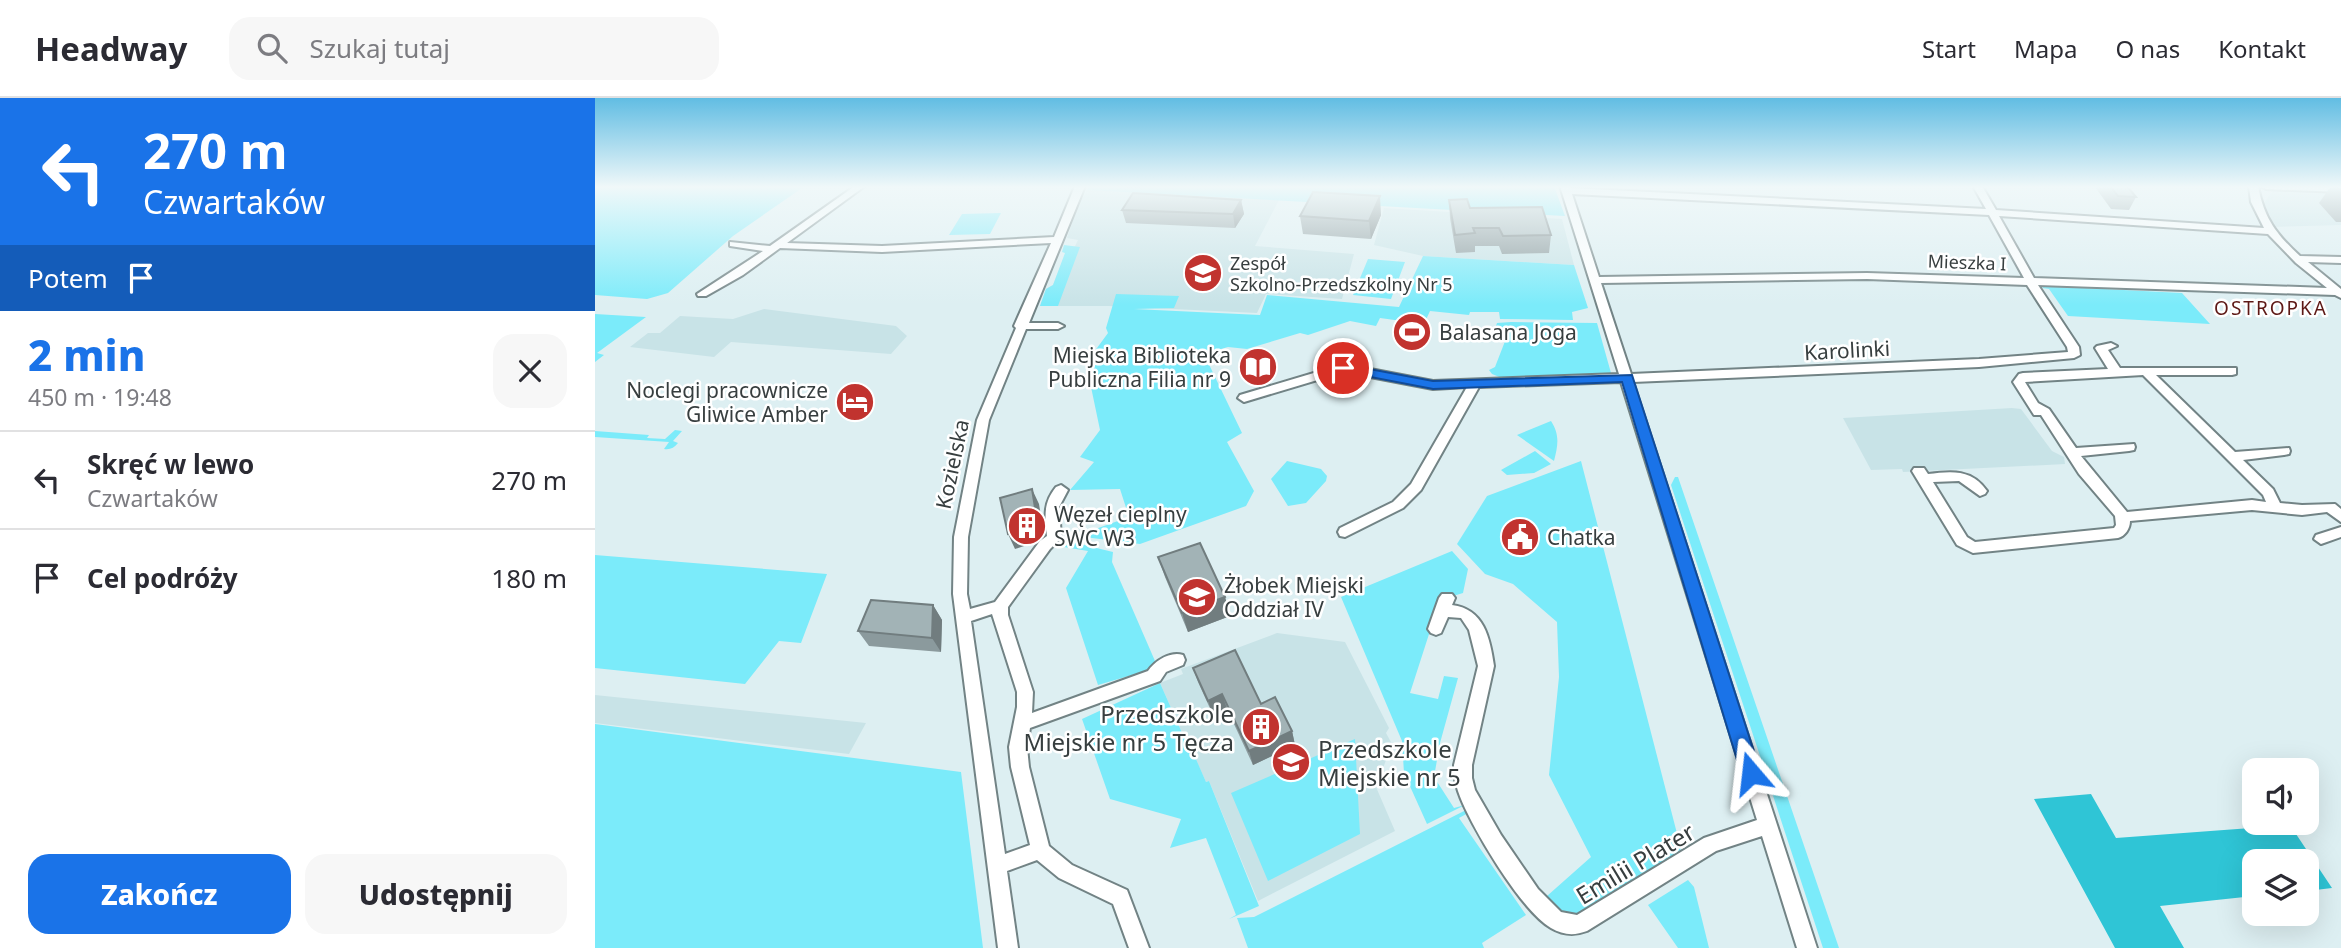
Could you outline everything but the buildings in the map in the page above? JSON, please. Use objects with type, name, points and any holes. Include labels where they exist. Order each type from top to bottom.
[{"type":"street","points":[[702,294],[739,273],[805,226]]},
{"type":"street","name":"Kozielska","points":[[1008,948],[963,617],[960,554],[969,480],[983,420],[1063,226]]},
{"type":"street","points":[[1578,226],[1807,948]]},
{"type":"street","points":[[1999,226],[2031,282]]},
{"type":"street","points":[[2192,226],[2270,231]]},
{"type":"street","points":[[2267,226],[2299,259],[2340,293]]},
{"type":"street","points":[[734,244],[810,249],[879,249],[1057,240]]},
{"type":"street","points":[[2299,259],[2341,260]]},
{"type":"street","name":"Mieszka I","points":[[1595,279],[1818,275],[2340,293]]},
{"type":"street","name":"Karolinki","points":[[1244,398],[1343,368],[1433,385],[1476,382],[1583,383],[1627,378],[2069,358],[2076,353],[2073,347],[2031,282]]},
{"type":"street","points":[[1020,326],[1058,326]]},
{"type":"street","points":[[2111,346],[2101,348],[2113,372]]},
{"type":"street","points":[[2029,360],[2042,375]]},
{"type":"street","points":[[1980,491],[1970,478],[1963,476],[1922,475],[1962,541],[1973,548],[2118,533],[2123,526],[2122,517],[2047,419],[2038,412],[2019,382],[2023,377],[2042,375],[2232,371]]},
{"type":"street","points":[[2146,372],[2268,492],[2274,506]]},
{"type":"street","points":[[1345,532],[1398,505],[1412,493],[1476,382]]},
{"type":"street","points":[[2071,453],[2129,447]]},
{"type":"street","points":[[2233,457],[2284,452]]},
{"type":"street","points":[[1061,490],[1049,510],[1054,538],[1045,545],[1000,607],[1000,615],[1025,692],[1018,747],[1020,766],[1041,850],[1046,859],[1120,897],[1139,948]]},
{"type":"street","points":[[2122,517],[2225,507],[2274,506],[2302,510],[2330,507],[2341,517]]},
{"type":"street","points":[[2321,539],[2341,532]]},
{"type":"street","name":"Emilii Plater","points":[[1436,629],[1445,604],[1465,613],[1471,619],[1485,651],[1486,666],[1462,778],[1467,792],[1518,877],[1553,918],[1562,923],[1580,925],[1711,844],[1767,826]]},
{"type":"street","points":[[963,617],[1000,607]]},
{"type":"street","points":[[1021,724],[1154,676],[1160,667],[1177,660]]},
{"type":"street","points":[[997,865],[1041,850]]},
{"type":"shaded area","points":[[595,226],[748,226],[668,293],[647,299],[595,295]]},
{"type":"shaded area","points":[[955,226],[994,226],[990,234],[949,235]]},
{"type":"shaded area","name":"Zespół Szkolno-Przedszkolny Nr 5","points":[[1071,226],[1266,226],[1255,246],[1354,254],[1342,299],[1266,294],[1257,313],[1109,306],[1040,306],[1046,289],[1053,285],[1066,252],[1075,246],[1078,240],[1067,238]]},
{"type":"shaded area","points":[[1379,226],[1564,226],[1574,265],[1423,256],[1374,245]]},
{"type":"shaded area","points":[[2270,226],[2318,226],[2271,227]]},
{"type":"shaded area","points":[[1064,245],[1080,247],[1058,306],[1040,306],[1046,289],[1053,285],[1065,253],[1062,252]]},
{"type":"shaded area","points":[[1423,256],[1574,265],[1588,308],[1572,312],[1573,320],[1500,319],[1499,312],[1470,312],[1469,315],[1430,311],[1424,324],[1380,318],[1376,326],[1350,321],[1308,335],[1300,333],[1247,349],[1228,347],[1204,354],[1242,433],[1227,442],[1254,491],[1246,506],[1140,544],[1076,536],[1129,517],[1120,489],[1070,490],[1094,462],[1080,457],[1100,430],[1086,363],[1108,333],[1106,328],[1116,294],[1179,296],[1174,308],[1134,309],[1260,315],[1267,295],[1399,307]]},
{"type":"shaded area","points":[[1368,259],[1405,262],[1391,299],[1353,295]]},
{"type":"shaded area","points":[[2045,286],[2182,293],[2210,324],[2068,316],[2049,289],[2042,288]]},
{"type":"shaded area","points":[[764,309],[896,326],[907,336],[891,354],[731,342],[714,357],[630,347],[648,333],[660,333],[680,316],[733,319]]},
{"type":"shaded area","points":[[595,314],[646,317],[597,353],[604,355],[595,362]]},
{"type":"shaded area","points":[[1497,323],[1597,323],[1611,373],[1502,378],[1492,374],[1489,370],[1495,367],[1509,331],[1495,329]]},
{"type":"shaded area","points":[[2021,409],[2052,451],[2064,457],[2065,464],[1903,472],[1902,469],[1871,470],[1843,418]]},
{"type":"shaded area","points":[[1551,421],[1557,440],[1554,461],[1517,435]]},
{"type":"shaded area","points":[[675,430],[682,431],[673,441],[678,443],[668,449],[664,449],[669,442],[595,437],[595,431],[649,435],[647,438],[665,439]]},
{"type":"shaded area","points":[[1535,451],[1551,464],[1534,473],[1507,475],[1501,470]]},
{"type":"shaded area","points":[[1287,461],[1321,469],[1327,476],[1326,481],[1306,503],[1288,506],[1271,479]]},
{"type":"shaded area","points":[[1581,461],[1681,849],[1652,882],[1572,925],[1547,896],[1591,857],[1549,775],[1559,677],[1557,622],[1513,584],[1485,574],[1457,544],[1487,496]]},
{"type":"shaded area","points":[[1675,477],[1678,477],[1839,948],[1823,948],[1671,485]]},
{"type":"shaded area","points":[[1072,542],[1113,552],[1112,562],[1155,661],[1149,670],[1098,685],[1066,588],[1088,551],[1064,547]]},
{"type":"shaded area","points":[[1452,551],[1468,569],[1463,593],[1440,600],[1410,693],[1438,699],[1444,676],[1458,678],[1440,743],[1434,777],[1454,808],[1465,805],[1427,824],[1404,773],[1402,741],[1341,597]]},
{"type":"shaded area","points":[[595,555],[827,574],[801,643],[779,641],[745,684],[595,668]]},
{"type":"shaded area","name":"Przedszkole Miejskie nr 5","points":[[1277,633],[1345,642],[1389,728],[1386,733],[1392,744],[1376,787],[1395,831],[1258,901],[1209,781],[1206,782],[1187,744],[1160,683],[1183,674],[1181,669]]},
{"type":"shaded area","points":[[1160,683],[1206,782],[1209,781],[1259,906],[1229,919],[1236,915],[1206,838],[1170,848],[1181,819],[1110,799],[1082,719]]},
{"type":"shaded area","points":[[595,695],[866,723],[849,754],[595,723]]},
{"type":"shaded area","points":[[595,724],[961,772],[983,948],[595,948]]},
{"type":"shaded area","points":[[1355,739],[1360,834],[1268,881],[1231,793]]},
{"type":"shaded area","points":[[2091,794],[2116,838],[2242,829],[2242,835],[2297,835],[2306,849],[2242,849],[2242,897],[2160,906],[2184,948],[2115,948],[2034,799]]},
{"type":"shaded area","points":[[1468,809],[1470,812],[1459,818],[1526,915],[1482,943],[1484,948],[1248,948],[1237,918],[1254,917]]},
{"type":"shaded area","points":[[2319,868],[2332,888],[2319,890]]},
{"type":"shaded area","points":[[1688,880],[1694,887],[1709,948],[1678,948],[1648,905]]},
{"type":"place","name":"Zespół Szkolno-Przedszkolny Nr 5","points":[[1203,273]]},
{"type":"place","name":"Balasana Joga","points":[[1412,332]]},
{"type":"place","name":"Miejska Biblioteka Publiczna Filia nr 9","points":[[1258,367]]},
{"type":"place","name":"Noclegi pracownicze Gliwice Amber","points":[[855,402]]},
{"type":"place","name":"Węzeł cieplny SWC W3","points":[[1027,526]]},
{"type":"place","name":"Chatka","points":[[1520,537]]},
{"type":"place","name":"Żłobek Miejski Oddział IV","points":[[1197,597]]},
{"type":"place","name":"Przedszkole Miejskie nr 5 Tęcza","points":[[1261,727]]},
{"type":"place","name":"Przedszkole Miejskie nr 5","points":[[1291,762]]},
{"type":"district","name":"OSTROPKA","points":[[2271,308]]},
{"type":"route","points":[[1343,368],[1433,385],[1627,378],[1751,773]]}]
